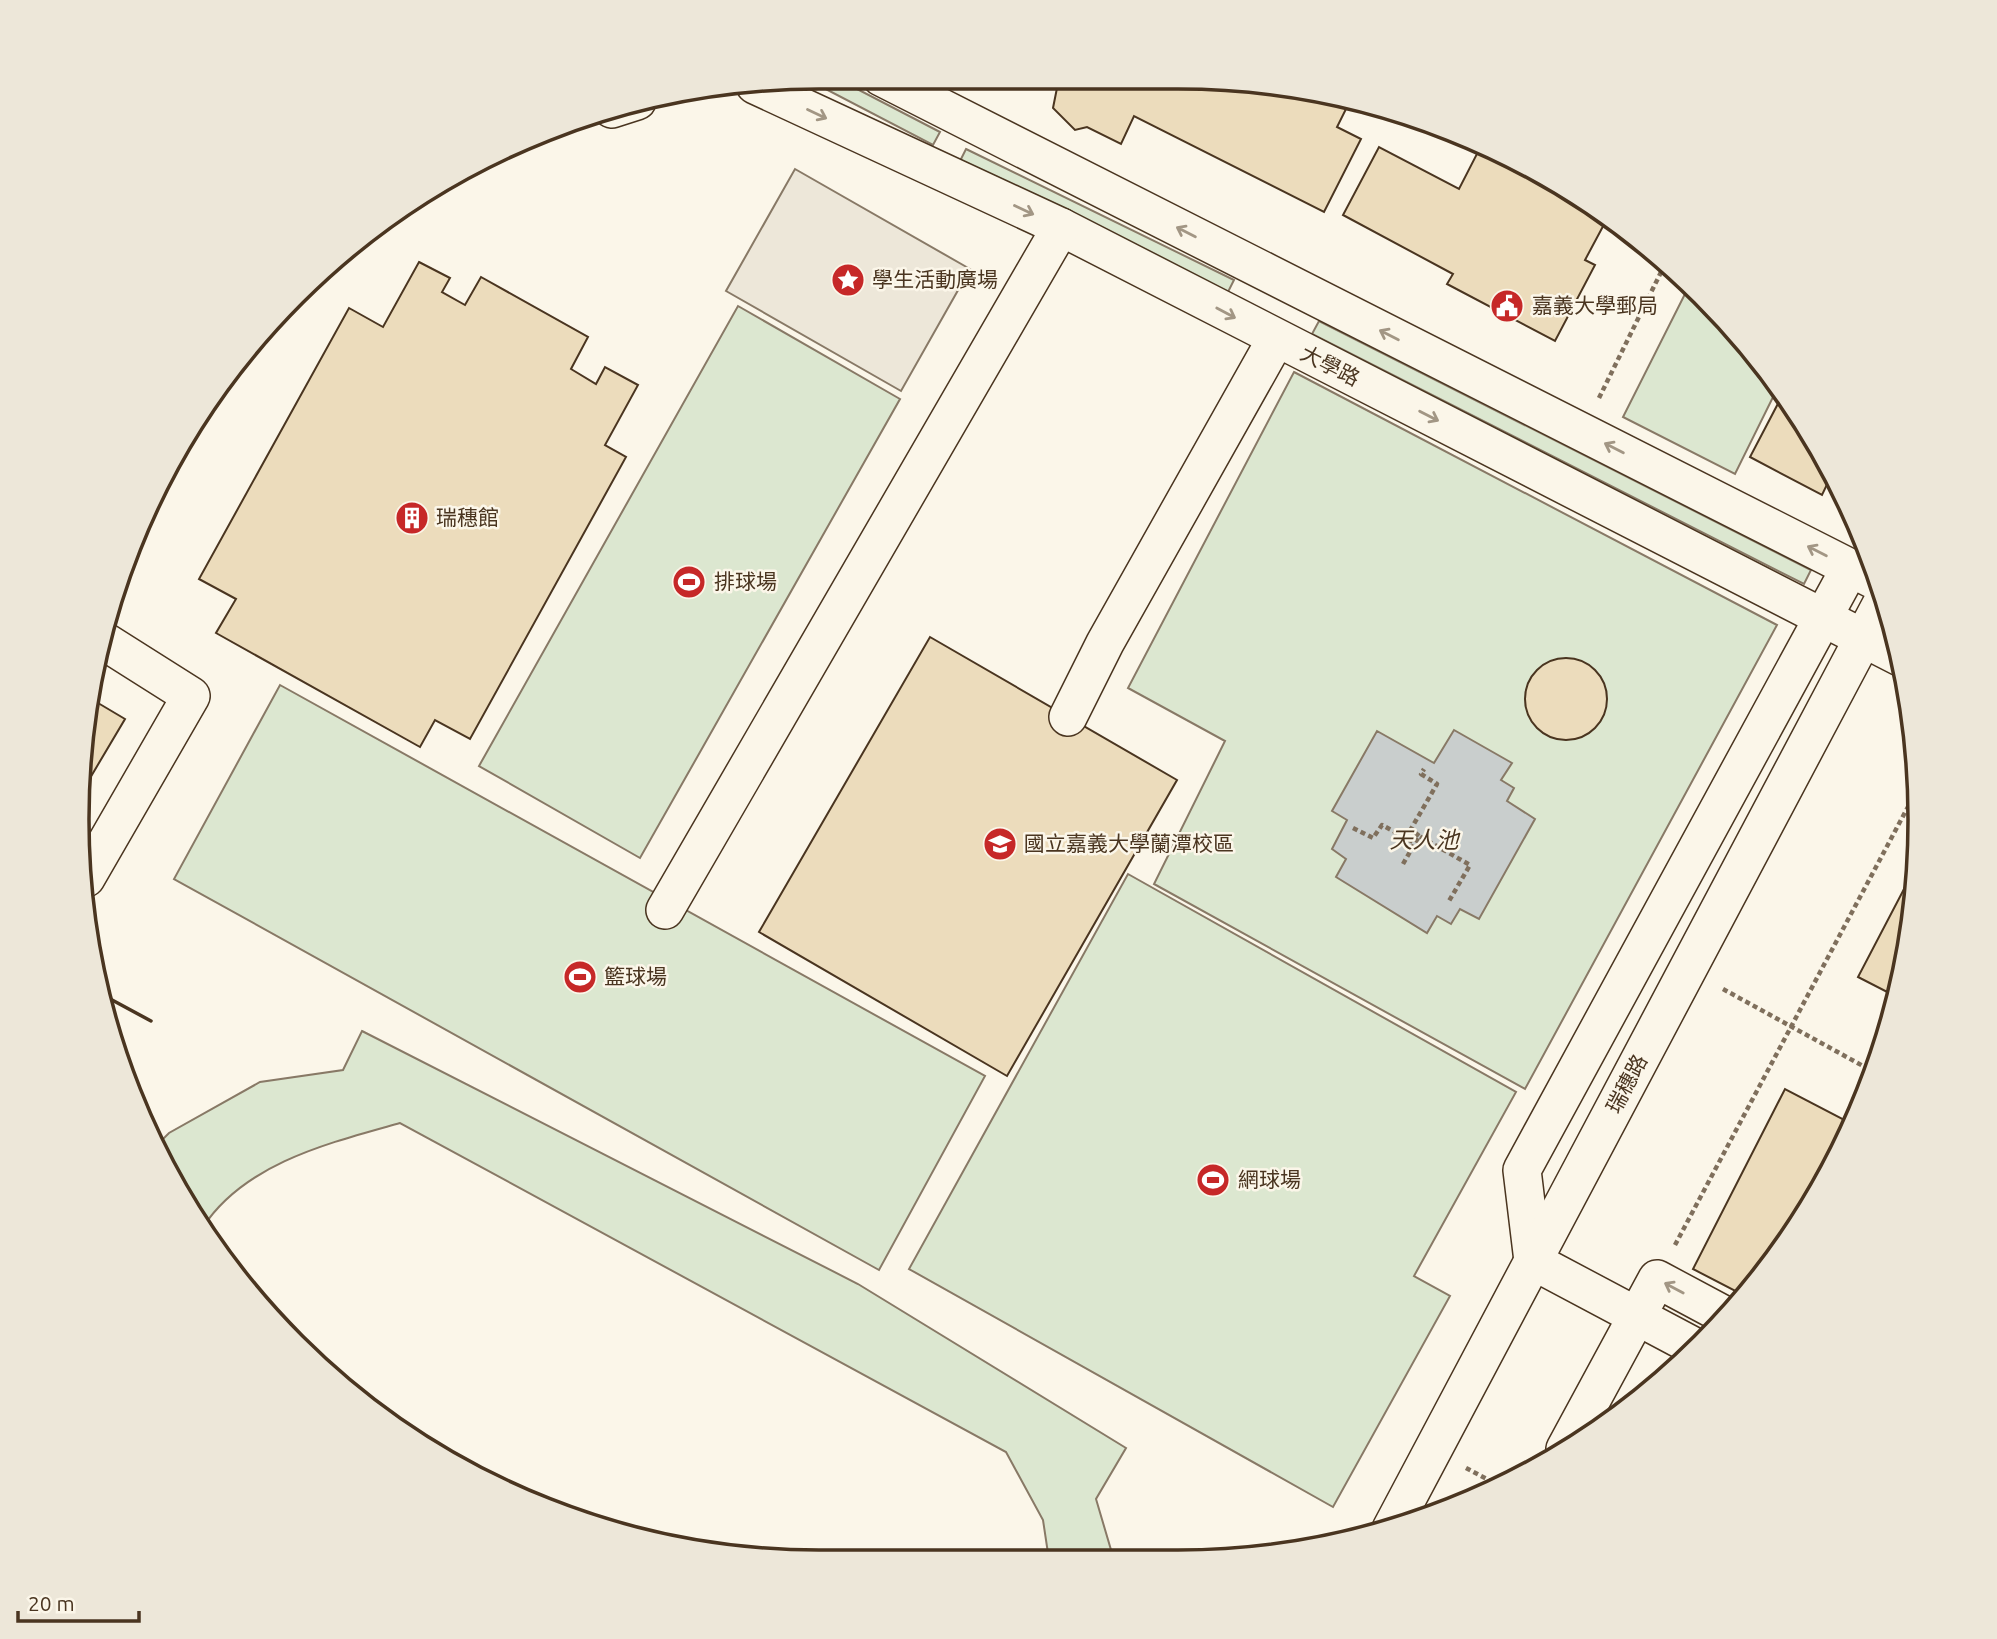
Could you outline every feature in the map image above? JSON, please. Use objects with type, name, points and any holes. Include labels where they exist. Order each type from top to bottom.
[{"type":"street","points":[[905,89],[1864,575],[1822,618],[1521,1170],[1533,1261],[1687,1343]]},
{"type":"street","points":[[943,89],[944,96],[956,115]]},
{"type":"street","name":"大學路","points":[[769,91],[1061,227],[1888,651]]},
{"type":"street","points":[[665,910],[1061,227]]},
{"type":"street","points":[[1068,716],[1105,643],[1276,339]]},
{"type":"street","name":"瑞穗路","points":[[1398,1515],[1877,611]]},
{"type":"street","points":[[91,869],[191,696],[110,645]]},
{"type":"street","points":[[1574,1433],[1657,1279],[1717,1311]]},
{"type":"path","points":[[1582,432],[1661,272]]},
{"type":"path","points":[[1424,769],[1421,774],[1437,784],[1411,830],[1470,865],[1450,901]]},
{"type":"path","points":[[1657,1279],[1907,808]]},
{"type":"path","points":[[1353,828],[1373,838],[1382,825],[1415,844]]},
{"type":"path","points":[[1403,864],[1419,836]]},
{"type":"path","points":[[1688,970],[1864,1067]]},
{"type":"green space","points":[[826,89],[857,89],[940,132],[933,145]]},
{"type":"green space","points":[[966,149],[1234,280],[1228,292],[960,161]]},
{"type":"green space","points":[[1685,294],[1727,338],[1773,397],[1735,474],[1623,417]]},
{"type":"green space","name":"排球場","points":[[738,306],[900,399],[640,858],[479,766]]},
{"type":"green space","points":[[1319,321],[1811,570],[1804,584],[1312,334]]},
{"type":"green space","points":[[1294,372],[1777,625],[1525,1089],[1154,884],[1225,741],[1128,688]]},
{"type":"green space","name":"籃球場","points":[[280,685],[985,1076],[879,1270],[174,879]]},
{"type":"green space","name":"網球場","points":[[1128,874],[1516,1092],[1414,1276],[1450,1296],[1333,1507],[909,1269]]},
{"type":"green space","points":[[362,1031],[858,1284],[1126,1448],[1096,1499],[1111,1550],[1048,1550],[1043,1520],[1006,1452],[400,1123],[318,1148],[265,1171],[221,1205],[209,1220],[163,1139],[260,1082],[343,1070]]},
{"type":"shaded area","name":"學生活動廣場","points":[[795,169],[970,269],[901,391],[726,291]]},
{"type":"water","name":"天人池","points":[[1454,730],[1512,763],[1501,780],[1514,788],[1507,801],[1535,819],[1479,919],[1460,909],[1451,924],[1437,916],[1427,933],[1336,877],[1346,859],[1332,849],[1347,820],[1332,811],[1377,731],[1434,763]]},
{"type":"building","points":[[1057,89],[1178,89],[1273,95],[1346,109],[1337,127],[1361,139],[1324,212],[1134,116],[1121,144],[1087,127],[1075,130],[1053,108]]},
{"type":"building","points":[[1379,147],[1459,189],[1477,154],[1543,187],[1603,226],[1585,260],[1595,265],[1555,341],[1447,284],[1453,274],[1343,215]]},
{"type":"building","name":"瑞穗館","points":[[419,262],[450,278],[442,292],[465,305],[481,277],[588,337],[571,369],[596,384],[605,367],[638,385],[605,445],[626,457],[470,739],[435,720],[420,747],[216,633],[236,599],[199,579],[349,308],[383,327]]},
{"type":"building","points":[[1778,404],[1810,454],[1826,486],[1822,495],[1750,457]]},
{"type":"building","points":[[930,637],[1177,780],[1007,1076],[759,932]]},
{"type":"building","points":[[1566,658],[1582,661],[1595,670],[1604,683],[1607,699],[1604,715],[1595,728],[1582,737],[1566,740],[1550,737],[1537,728],[1528,715],[1525,699],[1528,683],[1537,670],[1550,661]]},
{"type":"building","points":[[99,703],[125,719],[91,777]]},
{"type":"building","points":[[1904,889],[1902,915],[1887,992],[1858,977]]},
{"type":"building","points":[[1785,1089],[1843,1119],[1810,1185],[1785,1225],[1735,1291],[1693,1269]]},
{"type":"wall","points":[[112,1000],[151,1021]]},
{"type":"place","name":"學生活動廣場","points":[[848,280]]},
{"type":"place","name":"嘉義大學郵局","points":[[1507,306]]},
{"type":"place","name":"瑞穗館","points":[[412,518]]},
{"type":"place","name":"排球場","points":[[689,582]]},
{"type":"place","name":"國立嘉義大學蘭潭校區","points":[[1000,844]]},
{"type":"place","name":"籃球場","points":[[580,977]]},
{"type":"place","name":"網球場","points":[[1213,1180]]}]
